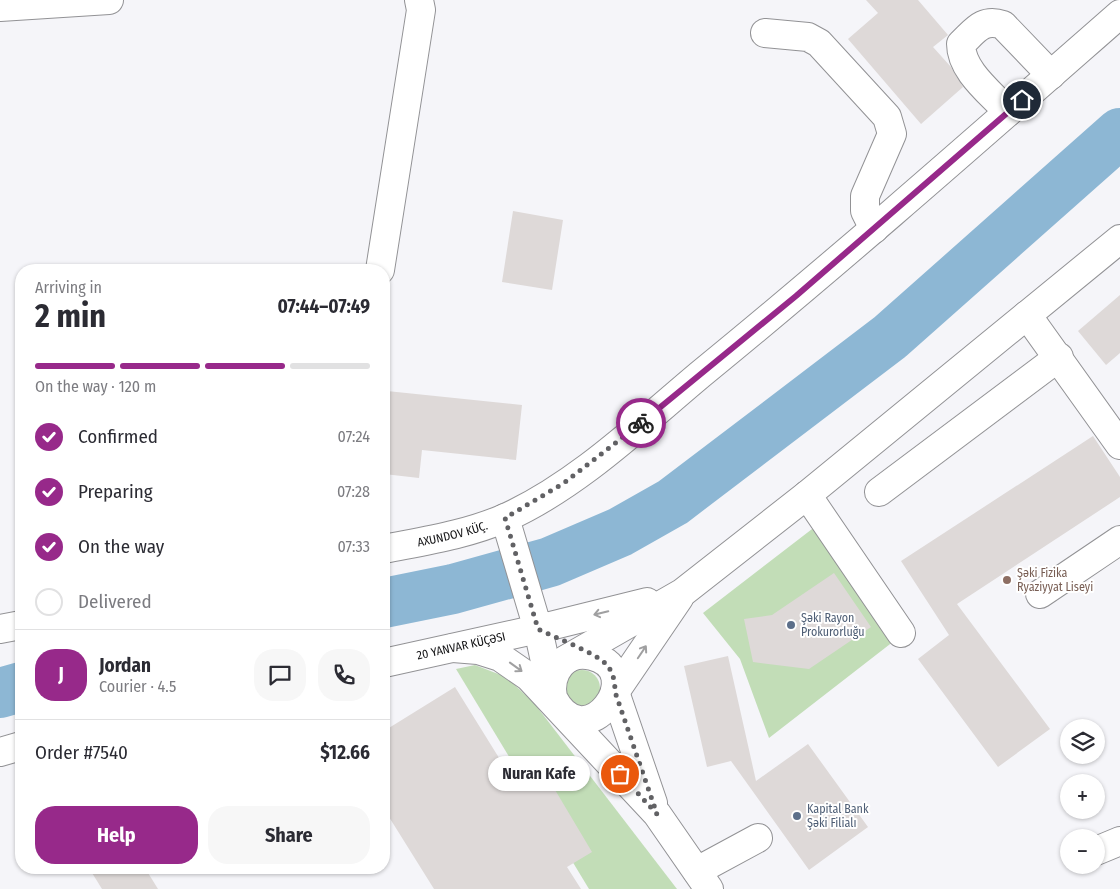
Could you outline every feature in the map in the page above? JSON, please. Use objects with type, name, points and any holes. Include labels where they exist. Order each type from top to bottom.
[{"type":"street","points":[[0,7],[109,0]]},
{"type":"street","points":[[381,264],[421,10],[419,0]]},
{"type":"street","name":"AXUNDOV KÜÇ.","points":[[390,547],[442,538],[505,518],[564,483],[608,450],[796,296],[1120,14]]},
{"type":"street","points":[[1008,112],[965,64],[961,53],[961,44],[983,24],[992,21],[1003,25],[1051,75]]},
{"type":"street","points":[[765,33],[808,37],[819,43],[888,117],[892,134],[866,196],[864,211],[874,229]]},
{"type":"street","points":[[535,619],[581,656],[605,663],[612,671],[615,681],[615,692],[612,702],[596,716],[576,718],[555,702],[551,687],[557,667],[581,656],[682,593],[807,495],[1120,239]]},
{"type":"street","points":[[1027,315],[1120,445]]},
{"type":"street","points":[[879,492],[1059,358]]},
{"type":"street","points":[[807,495],[902,633]]},
{"type":"street","points":[[505,518],[535,619],[555,702]]},
{"type":"street","points":[[1040,594],[1120,540]]},
{"type":"street","points":[[615,692],[682,593]]},
{"type":"street","name":"20 YANVAR KÜÇƏSI","points":[[390,662],[453,648],[535,619],[682,593]]},
{"type":"street","points":[[0,628],[15,626]]},
{"type":"street","points":[[453,648],[478,650],[500,657],[529,677],[555,702],[657,814],[703,880],[758,838]]},
{"type":"street","points":[[615,692],[657,814]]},
{"type":"street","points":[[0,752],[15,748]]},
{"type":"street","points":[[1105,847],[1120,841]]},
{"type":"green space","points":[[816,526],[894,641],[769,738],[740,659],[703,613]]},
{"type":"green space","points":[[475,665],[506,677],[534,703],[677,889],[589,889],[456,669]]},
{"type":"green space","points":[[582,670],[595,675],[600,688],[595,701],[582,706],[569,701],[564,688],[569,675]]},
{"type":"building","points":[[866,0],[918,0],[948,35],[933,47],[951,67],[963,87],[921,124],[848,39],[878,13]]},
{"type":"building","points":[[513,211],[563,220],[552,290],[502,282]]},
{"type":"building","points":[[1120,295],[1120,353],[1106,365],[1078,331]]},
{"type":"building","points":[[390,391],[522,405],[516,460],[422,450],[419,478],[390,475]]},
{"type":"building","points":[[1093,436],[1120,477],[1120,497],[957,604],[1050,729],[998,767],[918,659],[949,635],[901,561]]},
{"type":"building","points":[[834,573],[871,627],[809,669],[753,662],[744,619],[772,615]]},
{"type":"building","points":[[728,656],[756,781],[808,744],[868,827],[809,870],[731,761],[707,767],[684,666]]},
{"type":"building","points":[[455,687],[514,782],[542,768],[592,852],[567,867],[581,889],[434,889],[390,819],[390,727]]},
{"type":"building","points":[[93,874],[149,874],[158,889],[102,889]]},
{"type":"waterway","points":[[390,602],[453,589],[550,562],[620,532],[673,502],[890,337],[1120,133]]},
{"type":"waterway","points":[[0,693],[15,689]]},
{"type":"way so far","points":[[620,774],[657,814],[615,692],[615,681],[612,671],[596,657],[538,629],[505,518],[564,483],[641,423]]},
{"type":"place","name":"Şəki Fizika Ryaziyyat Liseyi","points":[[1007,580]]},
{"type":"place","name":"Şəki Rayon Prokurorluğu","points":[[791,625]]},
{"type":"place","name":"Nuran Kafe","points":[[620,774]]},
{"type":"place","name":"Kapital Bank Şəki Filialı","points":[[797,816]]},
{"type":"route","points":[[641,423],[796,296],[1022,100]]}]
